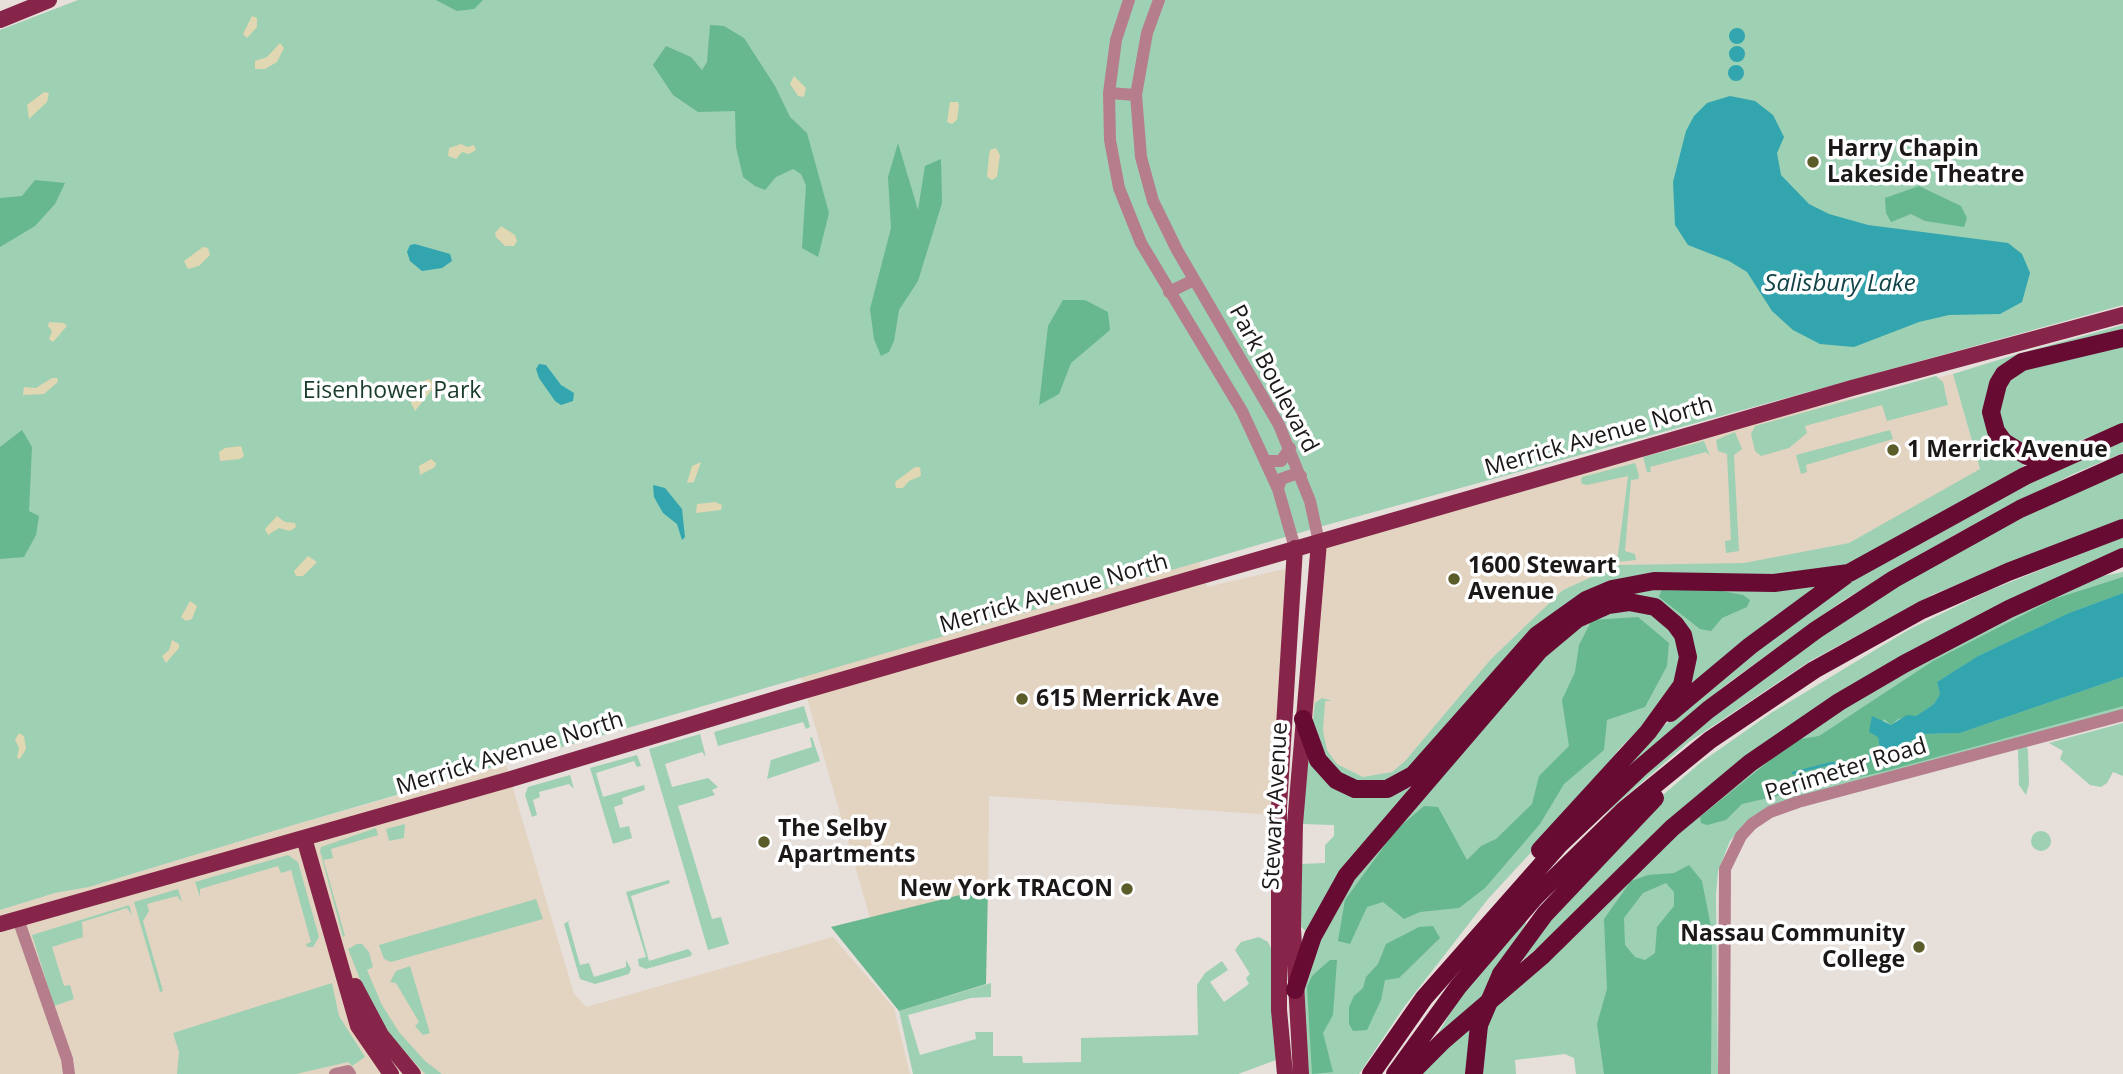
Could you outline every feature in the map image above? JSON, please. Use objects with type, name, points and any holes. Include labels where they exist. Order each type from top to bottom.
[{"type":"highway","points":[[2079,452],[2046,457],[2018,452],[1996,431],[1991,412],[1992,396],[2004,374],[2022,362],[2123,338]]},
{"type":"highway","points":[[1648,732],[1750,646],[1850,573],[2025,475],[2123,432]]},
{"type":"highway","points":[[1371,1074],[1424,998],[1469,945],[1599,805],[1708,710],[1761,668],[1894,579],[1973,533],[2123,463]]},
{"type":"highway","points":[[1395,1074],[1458,987],[1536,896],[1616,817],[1710,740],[1840,654],[1922,610],[2008,572],[2123,528]]},
{"type":"highway","points":[[1410,1074],[1443,1041],[1541,957],[1672,828],[1750,763],[1829,708],[1892,670],[1991,618],[2123,557]]},
{"type":"highway","points":[[2094,570],[2123,565]]},
{"type":"highway","points":[[1303,719],[1315,756],[1336,780],[1355,789],[1387,789],[1413,775],[1537,635],[1586,600],[1612,589],[1645,582],[1774,583],[1850,573]]},
{"type":"highway","points":[[1295,990],[1313,936],[1333,898],[1361,858],[1540,650],[1577,619],[1608,605],[1643,603],[1665,613],[1683,635],[1688,657],[1682,685],[1648,732],[1511,884],[1469,945]]},
{"type":"highway","points":[[1474,1074],[1479,1025],[1501,974],[1545,914],[1632,821],[1681,775],[1710,740]]},
{"type":"main road","points":[[0,20],[50,0]]},
{"type":"main road","name":"Merrick Avenue North","points":[[0,924],[1852,388],[2123,315]]},
{"type":"main road","name":"Stewart Avenue","points":[[1301,1074],[1295,990],[1283,926],[1295,824],[1319,542]]},
{"type":"main road","name":"Stewart Avenue","points":[[1285,1074],[1279,807],[1295,548]]},
{"type":"main road","points":[[1282,768],[1300,755]]},
{"type":"main road","points":[[1279,807],[1295,824]]},
{"type":"main road","points":[[303,838],[358,1026],[391,1074]]},
{"type":"main road","points":[[335,946],[374,1024],[413,1074]]},
{"type":"street","name":"Park Boulevard","points":[[1129,0],[1116,40],[1109,93],[1110,140],[1119,188],[1141,243],[1241,411],[1266,461],[1278,489],[1295,548]]},
{"type":"street","name":"Park Boulevard","points":[[1159,0],[1147,33],[1136,95],[1141,156],[1153,201],[1194,280],[1248,368],[1290,448],[1301,476],[1319,542]]},
{"type":"street","points":[[1109,93],[1136,95]]},
{"type":"street","points":[[1168,292],[1194,280]]},
{"type":"street","points":[[1266,461],[1281,461],[1290,448]]},
{"type":"street","points":[[1278,489],[1281,479],[1295,474],[1301,476]]},
{"type":"street","name":"Perimeter Road","points":[[1724,1074],[1725,869],[1741,836],[1752,824],[1770,812],[1798,802],[2123,715]]},
{"type":"street","points":[[18,919],[67,1059],[69,1074]]},
{"type":"street","points":[[335,1074],[348,1071],[349,1074]]},
{"type":"shaded area","points":[[1953,374],[1980,469],[1968,478],[1849,543],[1744,564],[1619,565],[1563,590],[1491,659],[1405,761],[1392,772],[1363,777],[1337,764],[1308,756],[1315,540],[1693,436]]},
{"type":"shaded area","points":[[1199,561],[1207,587],[1293,567],[1275,815],[989,796],[988,888],[870,918],[801,677]]},
{"type":"shaded area","points":[[506,765],[574,994],[586,1007],[833,937],[894,1008],[910,1074],[0,1074],[0,910],[55,893],[89,887],[290,826]]},
{"type":"green space","name":"Eisenhower Park","points":[[78,0],[2123,0],[2123,305],[1330,524],[290,826],[89,887],[55,893],[0,910],[0,30]]},
{"type":"green space","points":[[436,0],[483,0],[474,9],[457,11]]},
{"type":"green space","points":[[710,25],[724,26],[744,38],[775,86],[790,117],[807,133],[829,213],[818,257],[802,248],[806,185],[801,174],[793,169],[776,177],[765,190],[755,186],[743,177],[736,147],[735,111],[698,112],[673,95],[653,65],[666,46],[691,57],[702,70],[707,62]]},
{"type":"green space","points":[[898,143],[918,210],[925,166],[941,159],[942,203],[918,281],[899,310],[894,341],[889,352],[881,356],[874,339],[870,309],[891,228],[888,177]]},
{"type":"green space","points":[[35,180],[65,183],[55,204],[35,226],[0,247],[0,198],[22,196]]},
{"type":"green space","points":[[1919,186],[1961,206],[1967,218],[1964,227],[1925,221],[1911,214],[1891,222],[1886,213],[1885,198]]},
{"type":"green space","points":[[1063,300],[1085,300],[1108,312],[1110,330],[1071,363],[1059,394],[1039,405],[1048,326]]},
{"type":"green space","points":[[2123,325],[2123,333],[2021,354],[1984,408],[2024,466],[1991,489],[1847,565],[1811,574],[1616,582],[1397,780],[1358,785],[1323,761],[1312,729],[1315,703],[1322,698],[1332,701],[1325,701],[1323,731],[1327,750],[1337,764],[1363,777],[1392,772],[1405,761],[1491,659],[1563,590],[1618,565],[1744,563],[1849,543],[1980,469],[1953,374],[2021,353]]},
{"type":"green space","points":[[2123,342],[2123,424],[2045,454],[2012,444],[1995,417],[2011,374]]},
{"type":"green space","points":[[1936,376],[1943,382],[1948,405],[1887,421],[1882,405],[1805,426],[1807,433],[1789,448],[1761,456],[1755,451],[1751,434],[1755,426]]},
{"type":"green space","points":[[22,430],[32,447],[29,511],[39,516],[36,535],[24,557],[0,559],[0,447]]},
{"type":"green space","points":[[1890,430],[1893,439],[1806,465],[1807,472],[1801,474],[1796,455]]},
{"type":"green space","points":[[1735,432],[1742,449],[1734,455],[1739,551],[1726,553],[1725,541],[1731,540],[1727,454],[1718,451],[1716,440]]},
{"type":"green space","points":[[2123,440],[2123,453],[2073,474],[1956,534],[1844,600],[1728,683],[1608,786],[1651,737],[1722,675],[1803,613],[1873,567],[2056,468]]},
{"type":"green space","points":[[1704,441],[1710,456],[1706,452],[1650,467],[1651,472],[1647,472],[1643,457]]},
{"type":"green space","points":[[1635,463],[1639,475],[1638,479],[1631,480],[1625,551],[1635,554],[1636,560],[1617,562],[1628,476],[1587,485],[1582,484],[1581,480],[1582,477]]},
{"type":"green space","points":[[2123,469],[2123,519],[1934,594],[1810,661],[1689,742],[1605,814],[1605,810],[1708,719],[1789,657],[1893,587],[1999,528]]},
{"type":"green space","points":[[2123,537],[2123,552],[1840,694],[1505,975],[1519,954],[1656,801],[1700,763],[1771,713],[1910,629],[1988,591]]},
{"type":"green space","points":[[2123,572],[2123,710],[1805,796],[1741,829],[1730,841],[1718,871],[1716,895],[1718,1074],[1576,1074],[1574,1058],[1565,1054],[1515,1060],[1516,1074],[1478,1074],[1488,1014],[1546,963],[1667,843],[1748,774],[1805,732],[1962,638],[2098,577]]},
{"type":"green space","points":[[2123,577],[2123,593],[2069,613],[1978,656],[1937,682],[1940,694],[1934,704],[1916,716],[1898,719],[1891,725],[1884,719],[1878,737],[1880,749],[1887,754],[1924,734],[1960,733],[2123,677],[2123,706],[1886,771],[1742,804],[1726,820],[1707,825],[1701,823],[1700,817],[1795,740],[1819,736],[1933,661],[2054,599]]},
{"type":"green space","points":[[1825,582],[1685,693],[1691,647],[1628,596],[1627,590]]},
{"type":"green space","points":[[1663,586],[1702,587],[1743,595],[1750,600],[1747,607],[1722,618],[1711,631],[1700,629],[1659,597]]},
{"type":"green space","points":[[1637,607],[1659,616],[1674,631],[1682,651],[1680,674],[1665,703],[1620,748],[1573,807],[1488,899],[1404,1007],[1359,1074],[1308,1074],[1302,1002],[1308,961],[1342,890],[1524,673],[1591,616]]},
{"type":"green space","points":[[1638,617],[1669,643],[1667,666],[1645,707],[1607,720],[1604,750],[1564,784],[1540,824],[1485,888],[1459,908],[1420,912],[1404,919],[1383,902],[1367,907],[1350,944],[1338,941],[1345,900],[1396,830],[1424,806],[1438,807],[1467,860],[1481,846],[1496,839],[1532,804],[1539,776],[1569,746],[1562,700],[1575,672],[1579,645],[1592,620]]},
{"type":"green space","points":[[804,706],[810,727],[806,729],[803,722],[718,746],[714,732]]},
{"type":"green space","points":[[2123,723],[2123,776],[2113,772],[2107,783],[2101,787],[2090,785],[2060,759],[2063,751],[2049,743]]},
{"type":"green space","points":[[700,734],[706,757],[702,752],[665,764],[672,787],[708,778],[718,787],[712,790],[715,795],[678,806],[712,919],[721,917],[729,944],[708,950],[649,749]]},
{"type":"green space","points":[[812,737],[820,761],[767,779],[771,760],[812,747]]},
{"type":"green space","points":[[2023,741],[2028,750],[2029,784],[2026,795],[2019,785],[2018,750]]},
{"type":"green space","points":[[637,755],[641,766],[637,767],[634,761],[596,773],[603,797],[644,785],[645,790],[622,798],[623,804],[614,807],[620,828],[629,826],[632,838],[613,844],[590,768]]},
{"type":"green space","points":[[1312,760],[1337,787],[1407,786],[1410,790],[1307,932],[1301,927],[1300,864],[1325,863],[1325,845],[1334,836],[1334,825],[1302,824],[1308,761]]},
{"type":"green space","points":[[570,775],[574,789],[569,784],[539,792],[540,797],[533,800],[537,815],[532,817],[525,795],[528,787]]},
{"type":"green space","points":[[405,824],[404,838],[389,841],[386,829]]},
{"type":"green space","points":[[376,828],[378,835],[331,849],[333,858],[324,860],[321,851],[345,936],[343,937],[320,851],[321,847]]},
{"type":"green space","points":[[2041,831],[2048,834],[2051,841],[2048,848],[2041,851],[2034,848],[2031,841],[2034,834]]},
{"type":"green space","points":[[288,855],[298,862],[319,937],[313,947],[307,947],[306,944],[311,942],[291,870],[281,873],[278,866],[200,889],[200,897],[195,882]]},
{"type":"green space","points":[[1689,865],[1702,881],[1712,932],[1711,1074],[1604,1074],[1597,1024],[1607,989],[1604,919],[1631,881],[1648,875],[1674,873]],"holes":[[[1666,883],[1674,892],[1674,906],[1657,927],[1655,953],[1645,960],[1635,957],[1625,945],[1624,918],[1643,893]]]},
{"type":"green space","points":[[669,880],[670,883],[631,896],[649,961],[688,949],[692,953],[691,956],[646,969],[639,966],[638,959],[646,957],[626,892]]},
{"type":"green space","points":[[988,888],[986,984],[899,1011],[831,927]]},
{"type":"green space","points":[[178,889],[182,902],[177,896],[147,904],[149,911],[143,921],[163,991],[160,992],[134,902]]},
{"type":"green space","points":[[536,899],[543,919],[391,962],[384,959],[379,945]]},
{"type":"green space","points":[[129,905],[132,915],[127,908],[82,922],[83,937],[52,947],[64,986],[70,985],[74,999],[54,1006],[32,935]]},
{"type":"green space","points":[[573,918],[568,922],[580,965],[589,963],[594,977],[626,967],[626,960],[631,969],[629,974],[595,984],[580,979],[564,924]]},
{"type":"green space","points":[[1525,918],[1526,924],[1502,959],[1480,1001],[1441,1034],[1439,1032],[1458,999]]},
{"type":"green space","points":[[1433,926],[1440,938],[1399,978],[1385,980],[1381,1000],[1367,1030],[1353,1031],[1349,1024],[1349,1007],[1354,996],[1363,988],[1366,977],[1378,964],[1386,944],[1419,927]]},
{"type":"green space","points":[[1259,937],[1268,942],[1271,948],[1276,1060],[1238,1074],[913,1074],[899,1011],[991,983],[991,997],[971,998],[908,1015],[920,1055],[976,1039],[975,1032],[993,1032],[993,1056],[1022,1056],[1023,1063],[1081,1062],[1081,1038],[1198,1035],[1197,985],[1205,973],[1222,961],[1228,970],[1210,982],[1224,1002],[1249,984],[1246,978],[1250,974],[1235,950],[1241,942]]},
{"type":"green space","points":[[362,944],[369,952],[373,967],[367,970],[382,1005],[399,1032],[425,1061],[442,1074],[425,1074],[388,1033],[364,989],[348,949]]},
{"type":"green space","points":[[1330,960],[1337,960],[1333,1015],[1323,1033],[1333,1072],[1312,1074],[1307,987],[1312,976]]},
{"type":"green space","points":[[410,966],[430,1033],[423,1035],[415,1026],[419,1022],[396,983],[390,982],[396,971]]},
{"type":"green space","points":[[332,983],[339,1016],[365,1057],[352,1066],[348,1062],[296,1074],[177,1074],[179,1052],[173,1033]]},
{"type":"green space","points":[[1471,1028],[1467,1074],[1421,1074],[1441,1053]]},
{"type":"sand","points":[[252,16],[257,18],[257,27],[247,38],[243,34]]},
{"type":"sand","points":[[280,43],[284,48],[277,62],[265,69],[255,69],[255,61],[267,57]]},
{"type":"sand","points":[[794,76],[806,88],[804,97],[798,96],[790,84]]},
{"type":"sand","points":[[44,92],[49,93],[47,102],[29,119],[27,105]]},
{"type":"sand","points":[[950,102],[958,102],[959,105],[957,120],[952,124],[947,122]]},
{"type":"sand","points":[[461,144],[467,147],[474,145],[476,150],[469,154],[462,152],[456,159],[448,156],[449,148]]},
{"type":"sand","points":[[996,148],[1000,155],[997,177],[992,180],[987,177],[989,155],[990,150]]},
{"type":"sand","points":[[501,226],[515,235],[517,241],[514,246],[505,246],[496,237],[495,233]]},
{"type":"sand","points":[[203,247],[208,248],[210,255],[199,266],[188,269],[184,261]]},
{"type":"sand","points":[[49,322],[64,323],[67,326],[53,342],[49,339],[52,331],[48,326]]},
{"type":"sand","points":[[52,378],[57,378],[58,382],[44,394],[23,395],[24,387],[36,388]]},
{"type":"sand","points":[[430,379],[435,386],[415,411],[411,403],[416,391],[423,381]]},
{"type":"sand","points":[[241,446],[244,456],[240,459],[220,461],[219,452],[225,448]]},
{"type":"sand","points":[[431,459],[436,463],[435,467],[420,475],[419,466]]},
{"type":"sand","points":[[701,462],[694,482],[687,483],[692,466]]},
{"type":"sand","points":[[915,467],[920,467],[921,476],[909,481],[903,488],[896,488],[895,482]]},
{"type":"sand","points":[[715,502],[722,505],[721,510],[696,513],[697,504]]},
{"type":"sand","points":[[277,516],[285,522],[295,523],[296,527],[290,531],[279,528],[268,535],[265,529]]},
{"type":"sand","points":[[308,556],[317,562],[303,576],[296,576],[294,571]]},
{"type":"sand","points":[[190,601],[197,606],[192,619],[186,621],[181,617]]},
{"type":"sand","points":[[172,640],[179,644],[179,648],[166,663],[162,656],[169,650]]},
{"type":"sand","points":[[19,733],[24,736],[26,749],[20,759],[17,758],[19,748],[15,740]]},
{"type":"water","points":[[1737,28],[1743,30],[1743,42],[1737,44],[1731,42],[1729,36],[1731,30]]},
{"type":"water","points":[[1737,46],[1743,48],[1743,60],[1737,62],[1731,60],[1729,54],[1731,48]]},
{"type":"water","points":[[1736,65],[1742,67],[1742,79],[1736,81],[1730,79],[1728,73],[1730,67]]},
{"type":"water","name":"Salisbury Lake","points":[[1730,96],[1755,101],[1773,115],[1784,137],[1777,153],[1781,175],[1809,204],[1829,214],[1868,225],[2008,243],[2022,254],[2030,273],[2022,302],[2000,314],[1949,315],[1919,322],[1854,347],[1820,344],[1793,330],[1772,311],[1747,272],[1729,261],[1688,245],[1675,225],[1673,182],[1686,131],[1694,116],[1707,103]]},
{"type":"water","points":[[410,245],[450,254],[452,261],[442,268],[422,271],[410,261],[407,252]]},
{"type":"water","points":[[539,364],[546,365],[561,385],[574,393],[573,401],[561,405],[555,401],[539,378],[536,369]]},
{"type":"water","points":[[653,485],[665,488],[682,509],[685,537],[682,540],[677,524],[663,513],[654,497]]},
{"type":"water","points":[[2123,593],[2123,677],[1960,733],[1924,734],[1886,754],[1880,749],[1878,737],[1869,732],[1872,716],[1891,725],[1907,715],[1916,716],[1934,704],[1940,694],[1937,682],[1978,656],[2069,613]]},
{"type":"waterway","points":[[1793,773],[1832,763],[1855,769],[1882,749]]},
{"type":"place","name":"Harry Chapin Lakeside Theatre","points":[[1813,162]]},
{"type":"place","name":"1 Merrick Avenue","points":[[1893,450]]},
{"type":"place","name":"1600 Stewart Avenue","points":[[1454,579]]},
{"type":"place","name":"615 Merrick Ave","points":[[1022,699]]},
{"type":"place","name":"The Selby Apartments","points":[[764,842]]},
{"type":"place","name":"New York TRACON","points":[[1127,889]]},
{"type":"place","name":"Nassau Community College","points":[[1919,947]]}]
